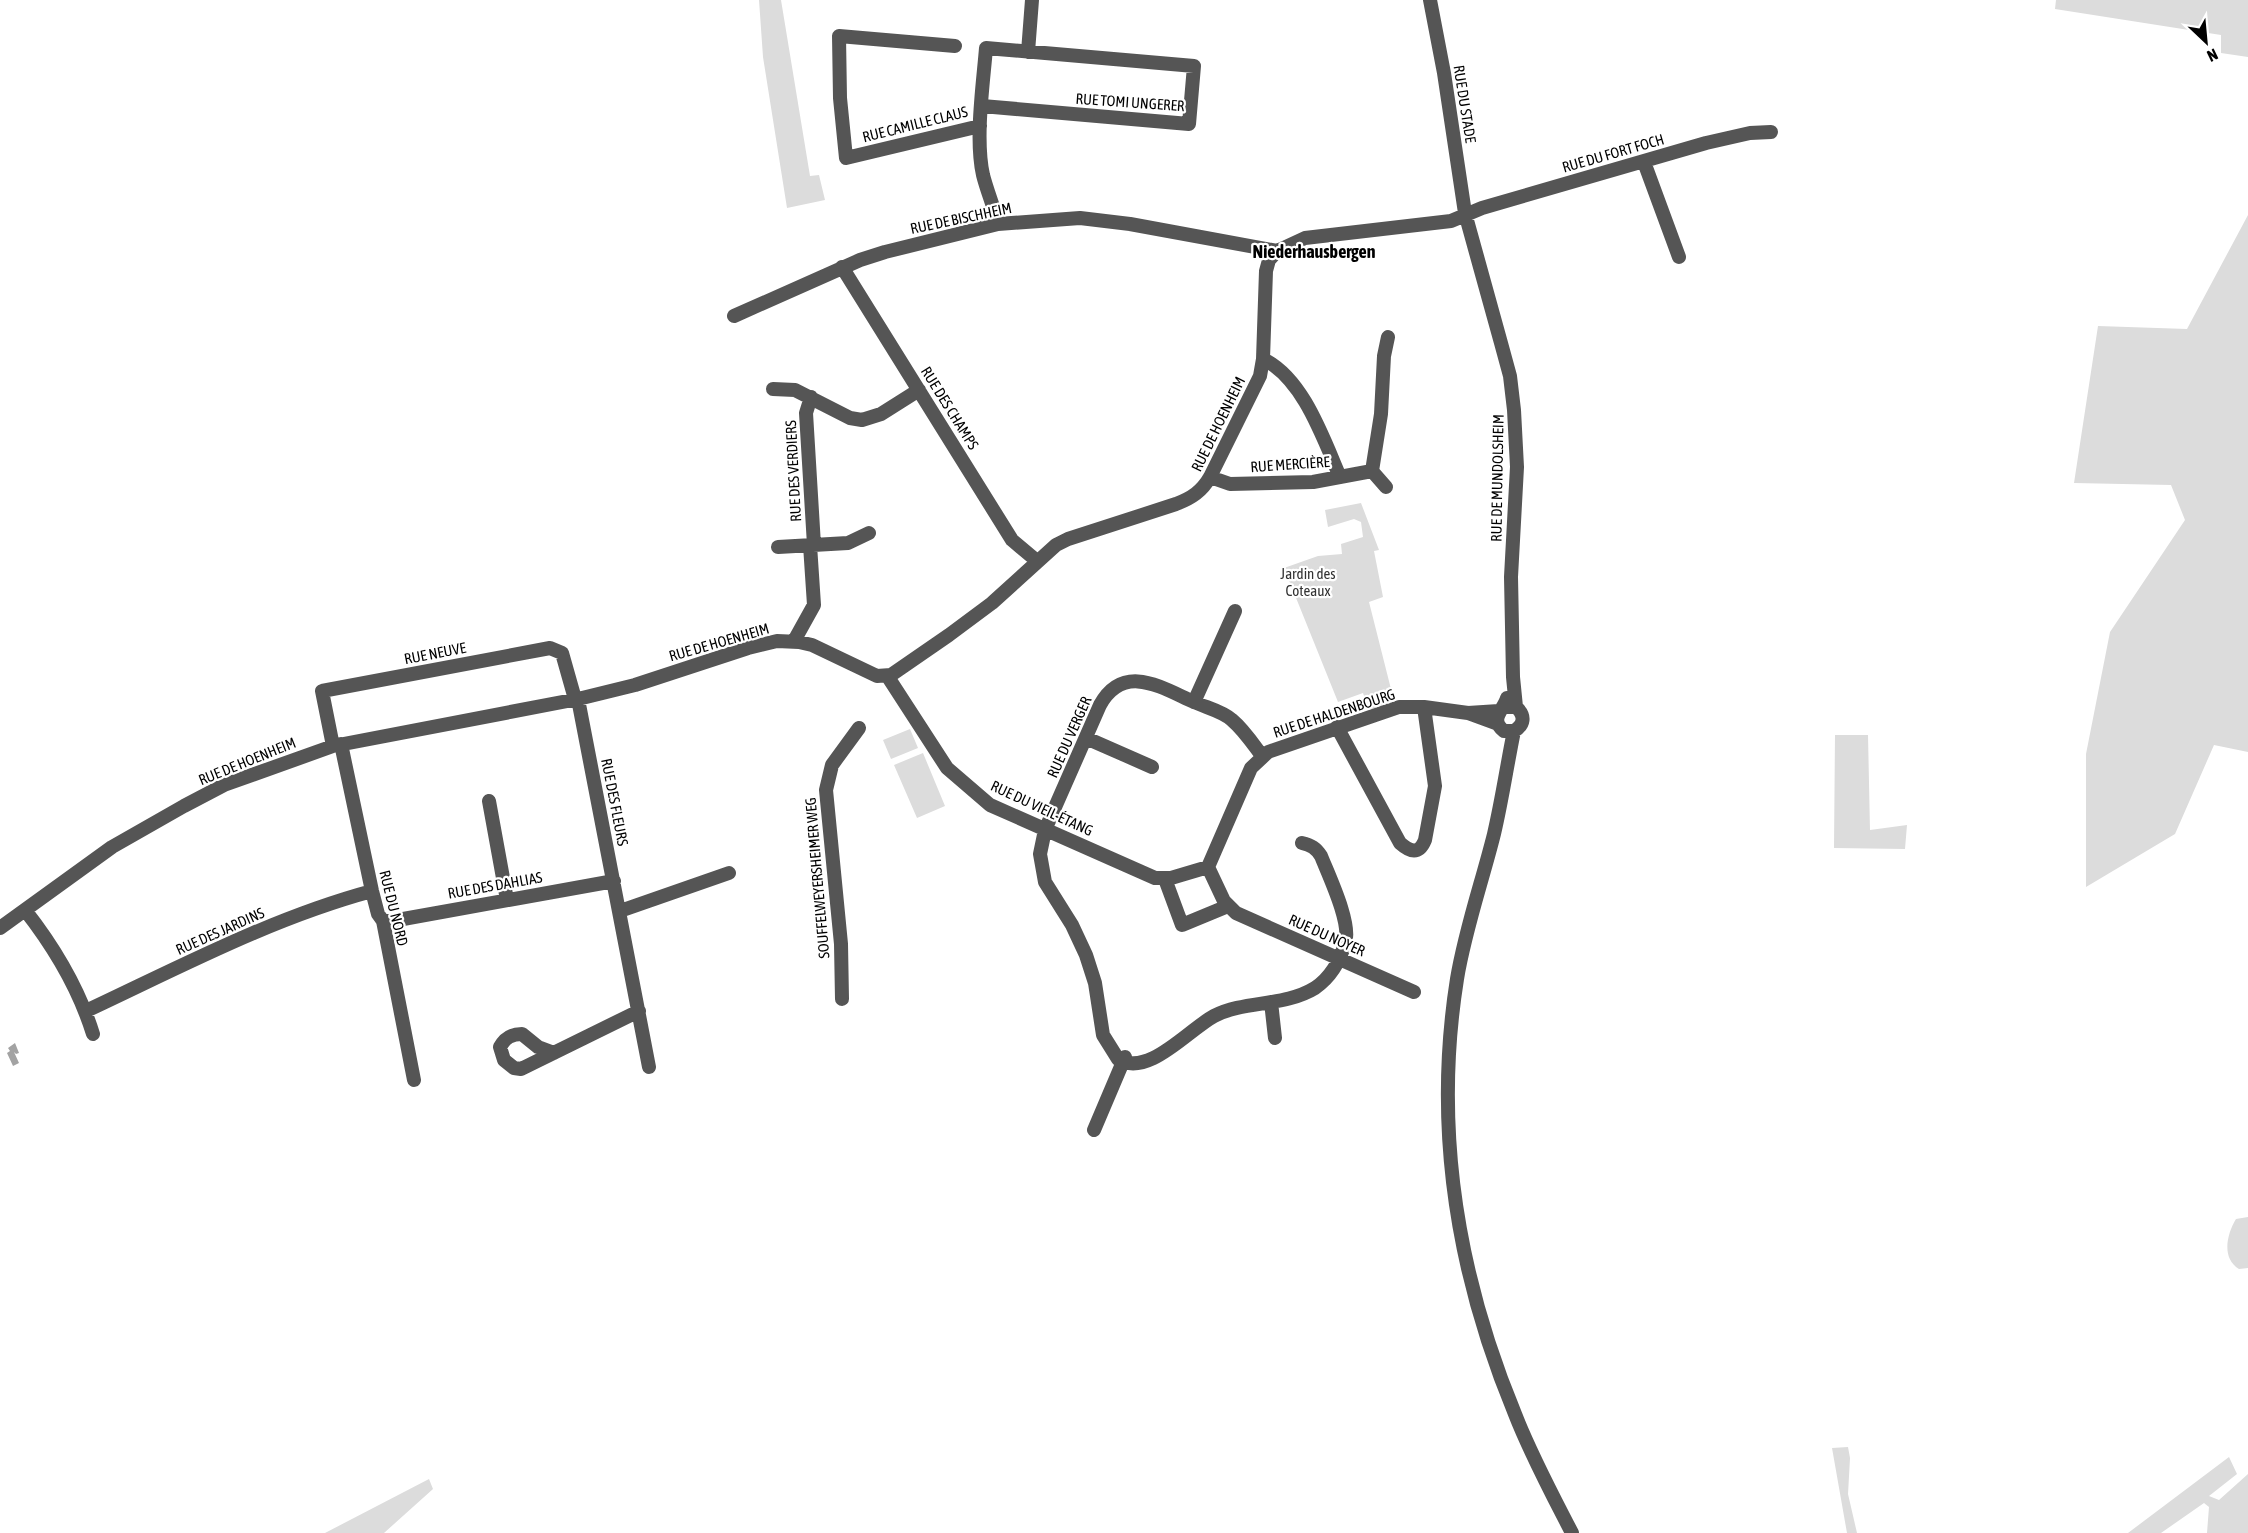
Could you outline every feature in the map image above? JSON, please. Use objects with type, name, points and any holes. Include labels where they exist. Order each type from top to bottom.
[{"type":"street","points":[[1028,52],[1032,0]]},
{"type":"street","name":"RUE DU STADE","points":[[1430,0],[1444,73],[1465,213]]},
{"type":"street","name":"RUE CAMILLE CLAUS","points":[[956,46],[839,36],[840,98],[846,158],[980,126]]},
{"type":"street","name":"RUE TOMI UNGERER","points":[[986,48],[1028,52],[1194,66],[1189,124],[982,106],[986,48]]},
{"type":"street","points":[[982,106],[980,126],[982,173],[998,224]]},
{"type":"street","name":"RUE DU FORT FOCH","points":[[1465,213],[1706,143],[1750,133],[1771,132]]},
{"type":"street","points":[[1644,162],[1679,257]]},
{"type":"street","points":[[1277,251],[1305,238],[1451,221],[1465,213]]},
{"type":"street","name":"RUE DE MUNDOLSHEIM","points":[[1465,213],[1510,376],[1517,458],[1511,577],[1513,677],[1506,719],[1505,771],[1494,832],[1461,959],[1453,1009],[1448,1064],[1450,1170],[1464,1258],[1490,1346],[1526,1440],[1572,1533]]},
{"type":"street","name":"RUE DE BISCHHEIM","points":[[734,316],[842,267],[885,252],[998,224],[1080,218],[1130,224],[1277,251]]},
{"type":"street","name":"RUE DE HOENHEIM","points":[[1,928],[112,847],[208,792],[337,745],[576,699],[635,685],[777,641],[794,641],[819,648],[877,676],[888,677],[992,603],[1037,561],[1062,542],[1186,500],[1202,489],[1256,385],[1263,359],[1266,271],[1269,260],[1277,251]]},
{"type":"street","name":"RUE DES CHAMPS","points":[[842,267],[1012,540],[1037,561]]},
{"type":"street","points":[[1386,487],[1372,471],[1381,414],[1384,356],[1388,337]]},
{"type":"street","points":[[1263,359],[1279,368],[1295,386],[1322,436],[1340,477]]},
{"type":"street","points":[[773,389],[795,390],[850,417],[862,420],[881,414],[919,390]]},
{"type":"street","name":"RUE DES VERDIERS","points":[[794,641],[814,604],[806,412],[812,397]]},
{"type":"street","name":"RUE MERCIÈRE","points":[[1210,477],[1230,484],[1313,482],[1372,471]]},
{"type":"street","points":[[778,547],[848,543],[869,533]]},
{"type":"street","points":[[1194,702],[1235,611]]},
{"type":"street","name":"RUE NEUVE","points":[[337,745],[322,691],[549,648],[562,653],[576,699]]},
{"type":"street","name":"RUE DU VIEIL-ÉTANG","points":[[888,677],[937,755],[961,782],[990,805],[1155,878],[1166,879]]},
{"type":"street","name":"RUE DU VERGER","points":[[1124,1059],[1111,1050],[1102,1028],[1095,983],[1086,955],[1044,877],[1040,854],[1045,830],[1104,697],[1115,688],[1130,682],[1142,680],[1155,684],[1231,719],[1262,756]]},
{"type":"street","name":"RUE DES FLEURS","points":[[576,699],[649,1066]]},
{"type":"street","name":"RUE DE HALDENBOURG","points":[[1208,867],[1251,768],[1262,756],[1276,749],[1399,707],[1424,707],[1506,719]]},
{"type":"street","points":[[1337,727],[1400,843],[1412,851],[1422,848],[1434,802],[1435,786],[1424,707]]},
{"type":"street","name":"SOUFFELWEYERSHEIMER WEG","points":[[842,999],[841,944],[826,790],[832,765],[860,728]]},
{"type":"street","points":[[1086,738],[1152,767]]},
{"type":"street","name":"RUE DU NORD","points":[[337,745],[372,891],[382,921],[414,1080]]},
{"type":"street","points":[[489,801],[507,900]]},
{"type":"street","points":[[1094,1130],[1124,1059],[1142,1062],[1158,1056],[1214,1016],[1243,1006],[1271,1002],[1304,993],[1327,978],[1339,959],[1347,938],[1345,920],[1321,856],[1310,845],[1302,843]]},
{"type":"street","points":[[1208,867],[1228,906],[1182,925],[1166,879],[1208,867]]},
{"type":"street","points":[[620,911],[729,873]]},
{"type":"street","name":"RUE DES DAHLIAS","points":[[382,921],[614,881]]},
{"type":"street","name":"RUE DES JARDINS","points":[[86,1011],[248,935],[317,908],[372,891]]},
{"type":"street","name":"RUE DU NOYER","points":[[1228,906],[1236,913],[1414,992]]},
{"type":"street","points":[[25,910],[75,988],[86,1011],[93,1034]]},
{"type":"street","points":[[1271,1002],[1275,1038]]},
{"type":"street","points":[[554,1053],[639,1011]]},
{"type":"green space","points":[[759,0],[781,0],[810,176],[819,175],[825,200],[787,208],[763,57]]},
{"type":"green space","points":[[2056,0],[2248,0],[2248,57],[2221,53],[2221,35],[2055,9]]},
{"type":"green space","points":[[2248,215],[2248,752],[2214,745],[2175,834],[2086,887],[2086,754],[2110,632],[2185,520],[2171,485],[2074,483],[2098,326],[2187,329]]},
{"type":"green space","name":"Jardin des Coteaux","points":[[1361,503],[1379,550],[1374,551],[1383,597],[1369,602],[1394,701],[1369,710],[1363,693],[1338,702],[1284,568],[1318,556],[1342,554],[1341,544],[1363,537],[1361,522],[1354,519],[1328,527],[1325,510]]},
{"type":"green space","points":[[910,729],[918,748],[891,759],[883,740]]},
{"type":"green space","points":[[1835,735],[1868,735],[1870,830],[1907,825],[1905,849],[1834,848]]},
{"type":"green space","points":[[923,753],[945,806],[917,818],[894,765]]},
{"type":"green space","points":[[2248,1217],[2248,1268],[2239,1269],[2230,1259],[2228,1239],[2236,1219]]},
{"type":"green space","points":[[1848,1447],[1850,1458],[1848,1494],[1857,1533],[1847,1533],[1832,1448]]},
{"type":"green space","points":[[2229,1457],[2237,1474],[2209,1496],[2219,1500],[2248,1474],[2248,1533],[2207,1533],[2209,1507],[2204,1503],[2161,1533],[2128,1533]]},
{"type":"green space","points":[[429,1479],[433,1489],[384,1533],[325,1533]]},
{"type":"shaded area","points":[[15,1043],[19,1053],[14,1052],[19,1063],[13,1066],[7,1053],[10,1051],[8,1048]]},
{"type":"district","name":"Niederhausbergen","points":[[1314,251]]}]
